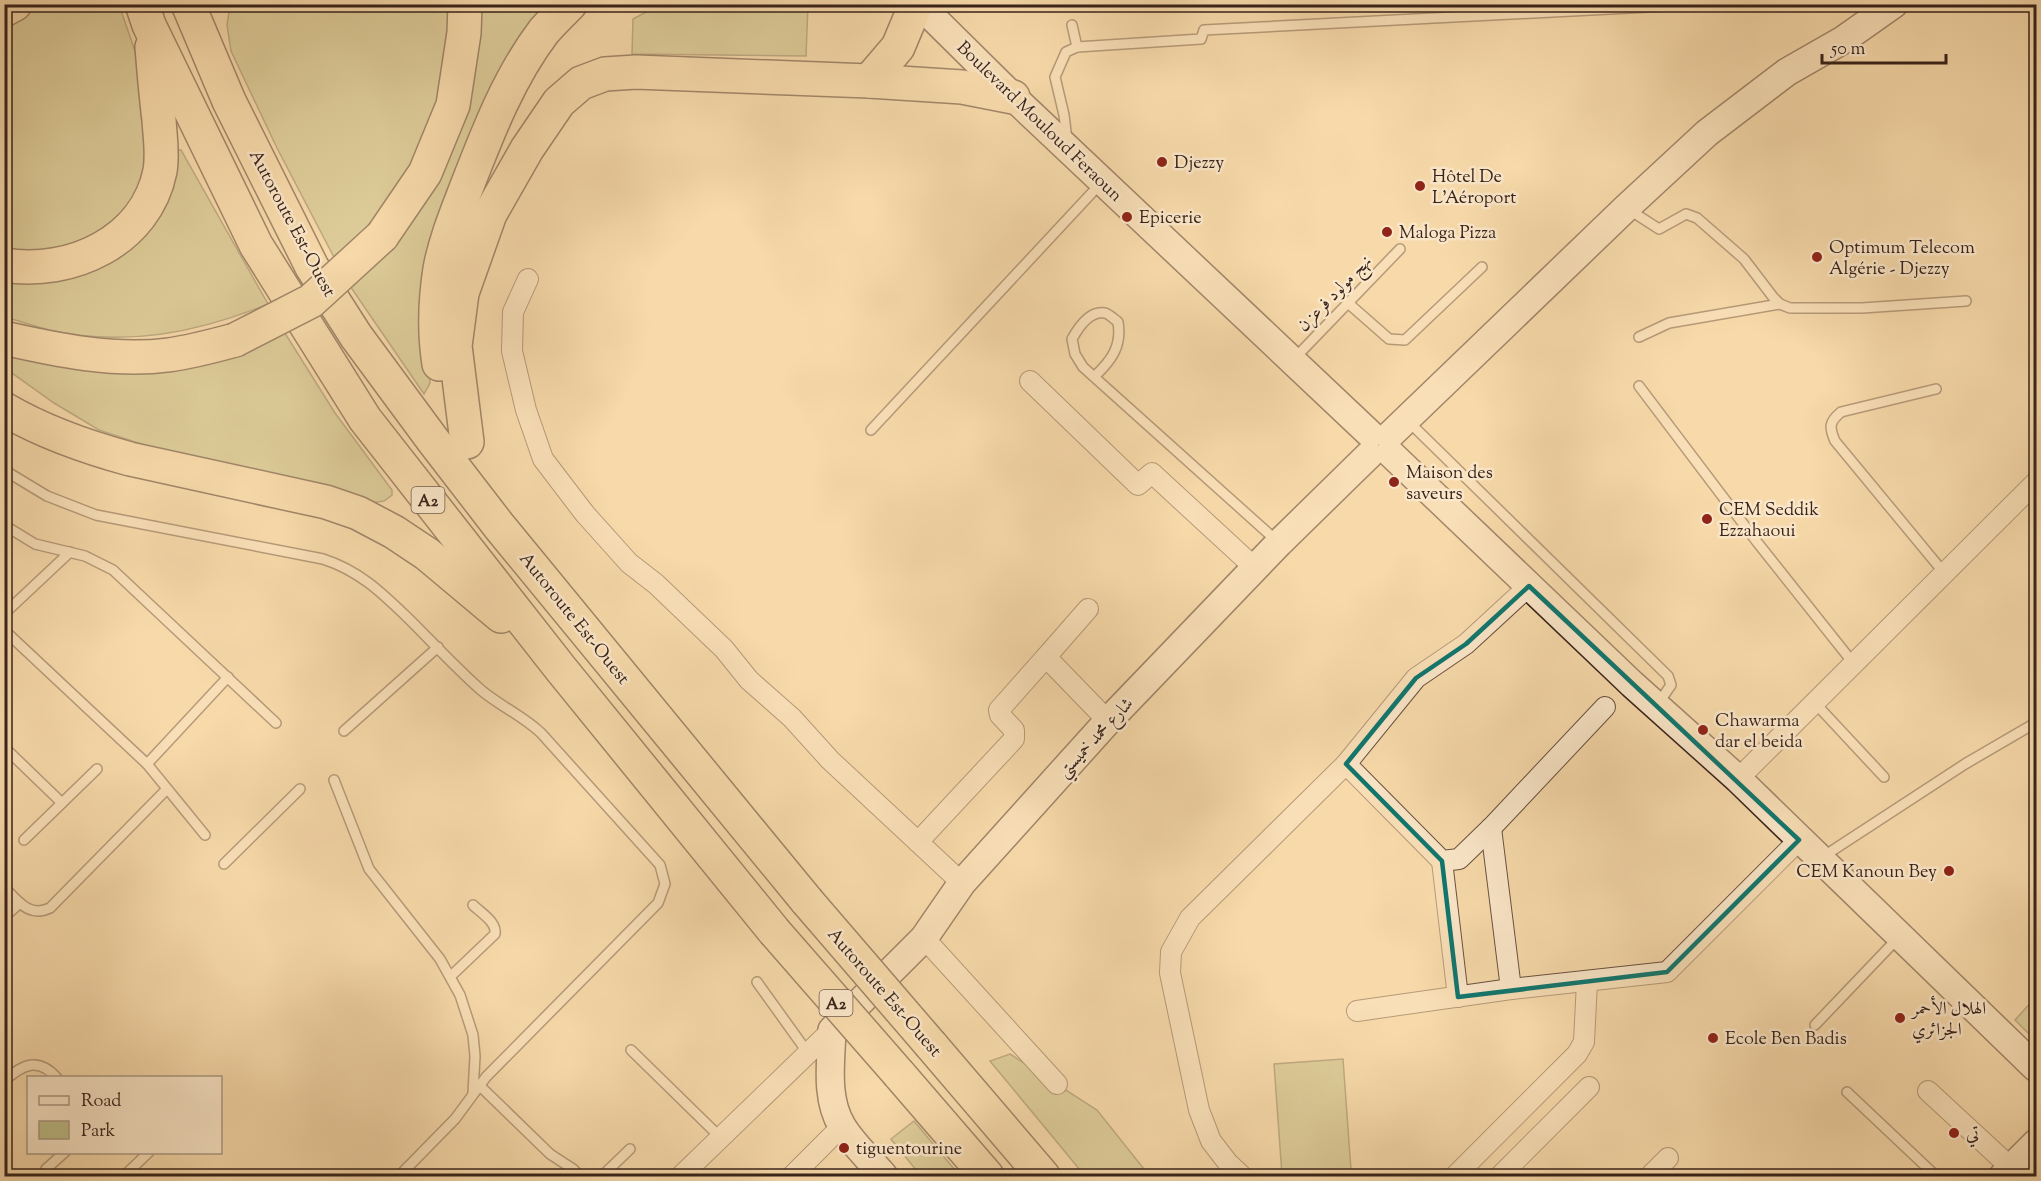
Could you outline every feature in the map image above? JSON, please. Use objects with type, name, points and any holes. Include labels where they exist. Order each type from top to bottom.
[{"type":"highway","points":[[4,10],[15,4]]},
{"type":"highway","name":"Autoroute Est-Ouest","points":[[188,4],[229,101],[312,267],[356,336],[500,526],[807,901],[1043,1176]]},
{"type":"highway","points":[[9,338],[80,352],[144,356],[189,351],[235,340],[311,301],[382,236],[425,173],[453,105],[464,33],[465,4]]},
{"type":"highway","points":[[500,526],[440,371],[435,310],[440,266],[488,132],[517,72],[545,30],[570,4]]},
{"type":"highway","points":[[869,81],[898,47],[918,4]]},
{"type":"highway","points":[[4,265],[40,268],[79,260],[128,230],[149,202],[156,186],[162,152],[146,15]]},
{"type":"highway","name":"Autoroute Est-Ouest","points":[[146,15],[256,245],[359,409],[561,669],[774,931],[987,1176]]},
{"type":"highway","points":[[467,442],[455,346],[462,293],[490,214],[527,149],[559,102],[581,83],[605,74],[636,72],[962,87],[1013,97]]},
{"type":"highway","points":[[4,383],[98,450]]},
{"type":"highway","points":[[4,409],[38,426],[98,450],[129,459],[326,502],[358,513],[394,532],[444,567],[561,669]]},
{"type":"main road","name":"Boulevard Mouloud Feraoun","points":[[918,4],[1013,97],[1293,361],[1385,439],[1529,586],[1656,706],[1738,779],[2037,1068]]},
{"type":"main road","points":[[1843,40],[1862,15],[1864,4]]},
{"type":"main road","name":"شارع محمد خميستي","points":[[832,1030],[924,938],[962,883],[1108,721],[1279,543],[1385,439],[1626,208],[1717,125],[1786,72],[1843,40],[1893,4]]},
{"type":"main road","points":[[832,1030],[830,1087],[833,1103],[842,1126],[884,1176]]},
{"type":"main road","points":[[2012,1174],[2037,1143]]},
{"type":"street","points":[[528,279],[513,312],[512,351],[526,410],[543,459],[585,514],[629,563],[656,584],[724,649],[748,680],[792,718],[830,760],[962,883]]},
{"type":"street","points":[[1030,381],[1138,484],[1152,472],[1255,568]]},
{"type":"street","points":[[1738,779],[2037,482]]},
{"type":"street","points":[[1242,1176],[1228,1163],[1211,1141],[1199,1110],[1170,973],[1171,952],[1190,918],[1346,764],[1416,678],[1466,644],[1529,586]]},
{"type":"street","points":[[918,842],[1014,739],[1014,730],[1000,716],[999,711],[1088,609]]},
{"type":"street","points":[[1046,657],[1108,721]]},
{"type":"street","points":[[1442,861],[1459,859],[1605,707]]},
{"type":"street","points":[[1346,764],[1442,861],[1458,997]]},
{"type":"street","points":[[1491,828],[1511,989]]},
{"type":"street","points":[[1357,1011],[1511,989],[1666,972],[1799,840]]},
{"type":"street","points":[[924,938],[1057,1084]]},
{"type":"street","points":[[1455,1176],[1577,1054],[1584,1042],[1587,982]]},
{"type":"street","points":[[681,1176],[832,1030]]},
{"type":"street","points":[[1500,1176],[1589,1087]]},
{"type":"street","points":[[1928,1091],[2012,1174]]},
{"type":"street","points":[[792,1176],[842,1126]]},
{"type":"street","points":[[1650,1176],[1668,1158]]},
{"type":"lane","points":[[1068,149],[1064,115],[1055,77],[1066,52],[1077,47],[1202,39],[1204,30],[1668,6]]},
{"type":"lane","points":[[1072,25],[1077,47]]},
{"type":"lane","points":[[871,430],[1103,181]]},
{"type":"lane","points":[[1626,208],[1659,229],[1686,214],[1697,218],[1744,259],[1780,304],[1790,308],[1862,308],[1966,301]]},
{"type":"lane","name":"نهج مولود فرعزن","points":[[1293,361],[1400,249]]},
{"type":"lane","points":[[1348,303],[1389,339],[1406,340],[1482,267]]},
{"type":"lane","points":[[1639,337],[1669,323],[1780,304]]},
{"type":"lane","points":[[1094,377],[1119,345],[1118,321],[1106,313],[1095,314],[1079,325],[1072,339],[1075,354],[1083,367],[1094,377],[1279,543]]},
{"type":"lane","points":[[1639,386],[1757,542],[1854,664]]},
{"type":"lane","points":[[1936,389],[1841,412],[1832,419],[1829,428],[1835,441],[1945,574]]},
{"type":"lane","points":[[1385,439],[1668,676],[1671,685],[1656,706]]},
{"type":"lane","points":[[4,470],[47,496],[96,515],[324,560],[344,567],[372,584],[490,698],[522,716],[541,733],[660,865],[665,877],[664,891],[658,903],[480,1086],[455,1119],[399,1176]]},
{"type":"lane","points":[[4,525],[35,544],[100,562],[126,579],[276,723]]},
{"type":"lane","points":[[4,614],[70,552]]},
{"type":"lane","points":[[4,630],[147,764],[205,835]]},
{"type":"lane","points":[[344,731],[438,647]]},
{"type":"lane","points":[[147,764],[228,677]]},
{"type":"lane","points":[[1815,703],[1884,777]]},
{"type":"lane","points":[[1819,859],[1965,764],[2035,724]]},
{"type":"lane","points":[[4,747],[62,803]]},
{"type":"lane","points":[[24,840],[97,769]]},
{"type":"lane","points":[[334,780],[369,870],[440,959],[451,976],[464,1005],[472,1035],[475,1076],[472,1096]]},
{"type":"lane","points":[[4,887],[20,903],[33,911],[44,911],[50,908],[167,789]]},
{"type":"lane","points":[[224,864],[300,789]]},
{"type":"lane","points":[[4,917],[20,903]]},
{"type":"lane","points":[[451,976],[493,937],[496,931],[495,925],[473,905]]},
{"type":"lane","points":[[1815,1025],[1899,936]]},
{"type":"lane","points":[[757,982],[808,1053]]},
{"type":"lane","points":[[631,1050],[721,1138]]},
{"type":"lane","points":[[4,1081],[17,1069],[29,1065],[42,1066],[56,1076]]},
{"type":"lane","points":[[480,1086],[550,1154],[580,1176]]},
{"type":"lane","points":[[1847,1092],[1936,1176]]},
{"type":"lane","points":[[602,1176],[630,1149]]},
{"type":"lane","points":[[46,1169],[63,1154]]},
{"type":"lane","points":[[123,1176],[147,1154]]},
{"type":"lane","points":[[4,1172],[9,1176]]},
{"type":"highlighted area","points":[[1529,586],[1799,840],[1667,972],[1458,997],[1442,861],[1346,764],[1416,678],[1466,644]]},
{"type":"green space","points":[[47,5],[119,5],[144,77],[152,111],[140,199],[87,247],[5,254],[5,19]]},
{"type":"green space","points":[[230,5],[455,5],[440,107],[389,210],[336,261],[277,148],[231,51],[227,25]]},
{"type":"green space","points":[[479,5],[557,5],[521,51],[429,372],[430,383],[424,394],[350,286],[377,262]]},
{"type":"green space","points":[[659,5],[808,5],[806,56],[632,54],[633,19]]},
{"type":"green space","points":[[171,150],[181,150],[268,304],[215,323],[133,337],[77,335],[49,330],[5,317],[4,279],[31,283],[66,280],[101,266]]},
{"type":"green space","points":[[283,330],[335,413],[392,490],[392,495],[384,501],[370,503],[156,449],[99,430],[54,403],[5,368],[5,342],[93,358]]},
{"type":"green space","points":[[2036,997],[2036,1041],[2015,1020]]},
{"type":"green space","points":[[1010,1054],[1097,1110],[1144,1169],[1145,1176],[1085,1176],[990,1061]]},
{"type":"green space","points":[[1343,1059],[1351,1170],[1282,1175],[1274,1064]]},
{"type":"green space","points":[[914,1121],[960,1176],[921,1176],[891,1139]]},
{"type":"place","name":"Djezzy","points":[[1162,162]]},
{"type":"place","name":"Hôtel De L'Aéroport","points":[[1420,186]]},
{"type":"place","name":"Epicerie","points":[[1127,217]]},
{"type":"place","name":"Maloga Pizza","points":[[1387,232]]},
{"type":"place","name":"Optimum Telecom Algérie - Djezzy","points":[[1817,257]]},
{"type":"place","name":"Maison des saveurs","points":[[1394,482]]},
{"type":"place","name":"CEM Seddik Ezzahaoui","points":[[1707,519]]},
{"type":"place","name":"Chawarma dar el beida","points":[[1703,730]]},
{"type":"place","name":"CEM Kanoun Bey","points":[[1949,871]]},
{"type":"place","name":"الهلال الأحمر الجزائري","points":[[1900,1018]]},
{"type":"place","name":"Ecole Ben Badis","points":[[1713,1038]]},
{"type":"place","name":"تي","points":[[1954,1133]]},
{"type":"place","name":"tiguentourine","points":[[844,1148]]}]
